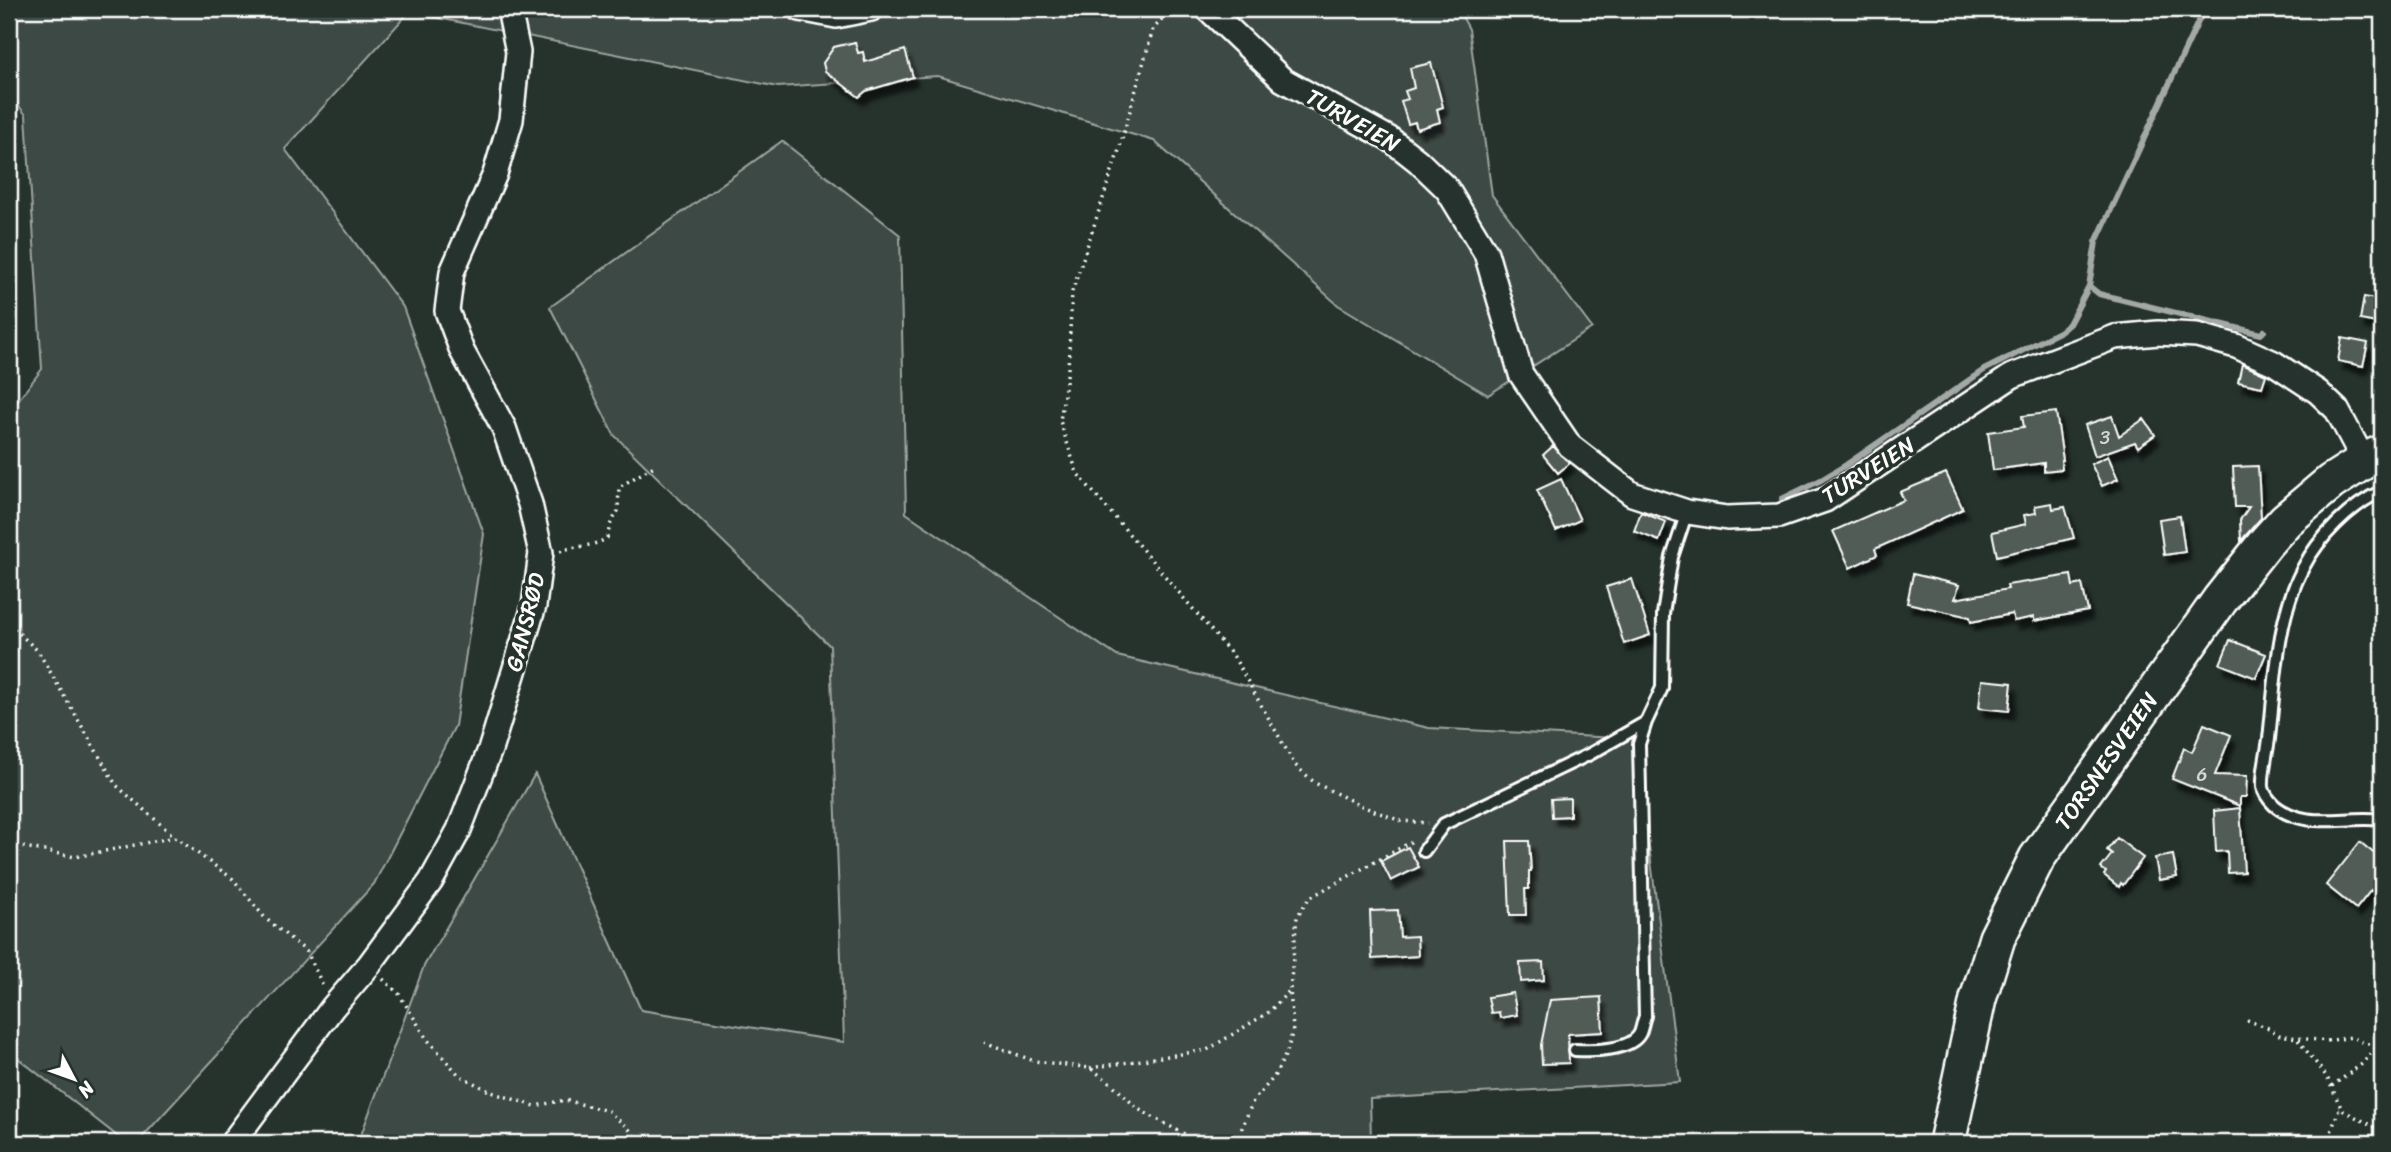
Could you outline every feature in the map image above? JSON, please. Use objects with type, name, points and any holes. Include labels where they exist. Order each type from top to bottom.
[{"type":"main road","name":"TORSNESVEIEN","points":[[1947,1143],[1979,999],[1997,938],[2037,858],[2220,600],[2266,542],[2306,502],[2373,457]]},
{"type":"street","name":"GANSRØD","points":[[232,1143],[431,881],[459,830],[491,747],[534,606],[541,553],[530,505],[504,429],[462,351],[447,311],[452,272],[495,174],[511,120],[518,52],[509,9]]},
{"type":"street","points":[[800,9],[836,16],[870,9]]},
{"type":"street","name":"TURVEIEN","points":[[1208,9],[1283,80],[1390,139],[1418,161],[1447,190],[1486,253],[1521,373],[1570,446],[1632,494],[1687,512],[1727,518],[1779,516],[1825,500],[2012,376],[2115,337],[2158,333],[2197,335],[2236,346],[2274,363],[2318,392],[2337,410],[2373,457]]},
{"type":"lane","points":[[2382,491],[2363,502],[2325,537],[2311,554],[2295,583],[2287,606],[2275,680],[2263,786],[2272,803],[2295,817],[2317,820],[2382,820]]},
{"type":"lane","points":[[1575,1050],[1600,1051],[1630,1043],[1639,1035],[1645,1016],[1639,744],[1662,688],[1663,614],[1672,557],[1687,512]]},
{"type":"lane","points":[[1424,851],[1444,824],[1590,754],[1646,723]]},
{"type":"path","points":[[1172,9],[1153,29],[1119,150],[1072,292],[1068,369],[1060,421],[1077,473],[1234,656],[1295,765],[1315,783],[1364,807],[1401,821],[1444,824]]},
{"type":"path","points":[[541,553],[554,554],[573,546],[599,543],[607,538],[618,510],[619,487],[654,466]]},
{"type":"path","points":[[9,624],[38,651],[116,785],[176,837],[233,879],[265,918],[307,951],[333,1007]]},
{"type":"path","points":[[1243,1143],[1242,1128],[1253,1101],[1274,1077],[1287,1052],[1293,1029],[1290,990],[1297,916],[1309,898],[1444,824]]},
{"type":"path","points":[[9,844],[75,857],[176,837]]},
{"type":"path","points":[[369,965],[399,994],[427,1039],[459,1076],[491,1092],[535,1106],[565,1100],[608,1111],[629,1129],[639,1143]]},
{"type":"path","points":[[984,1042],[1034,1061],[1090,1068],[1207,1050],[1269,1012],[1290,990]]},
{"type":"path","points":[[2247,1020],[2266,1027],[2275,1034],[2297,1038],[2327,1041],[2352,1037],[2366,1044],[2381,1043]]},
{"type":"path","points":[[2297,1038],[2332,1086],[2340,1106],[2348,1116],[2369,1124],[2382,1134]]},
{"type":"path","points":[[2332,1086],[2362,1064],[2381,1043]]},
{"type":"path","points":[[1090,1068],[1111,1083],[1138,1110],[1201,1143]]},
{"type":"path","points":[[2324,1143],[2337,1121],[2340,1106]]},
{"type":"shaded area","points":[[9,9],[1458,9],[1469,29],[1492,195],[1592,328],[1488,395],[1338,305],[1154,141],[938,76],[778,87],[409,12],[285,149],[403,307],[484,534],[455,726],[374,884],[137,1143],[126,1143],[9,1051],[9,412],[42,369],[26,115],[9,93]]},
{"type":"shaded area","points":[[782,141],[900,235],[906,513],[1117,656],[1429,728],[1635,739],[1680,1082],[1370,1099],[1371,1143],[358,1143],[424,966],[535,774],[641,1010],[844,1042],[830,646],[614,435],[550,307]]},
{"type":"building","points":[[855,42],[858,53],[863,52],[865,62],[905,50],[913,77],[866,91],[859,97],[825,71],[823,63],[834,47]]},
{"type":"building","points":[[1431,63],[1443,107],[1437,109],[1440,122],[1417,129],[1415,122],[1408,124],[1401,101],[1408,99],[1405,91],[1414,88],[1410,68]]},
{"type":"building","points":[[2364,297],[2382,300],[2382,324],[2360,320]]},
{"type":"building","points":[[2342,338],[2368,343],[2363,366],[2338,361]]},
{"type":"building","points":[[2242,364],[2266,375],[2262,387],[2238,382]]},
{"type":"building","points":[[2056,412],[2062,469],[2044,471],[2044,463],[1993,470],[1988,432],[2024,427],[2022,416]]},
{"type":"building","points":[[2112,416],[2119,436],[2144,419],[2155,435],[2138,447],[2135,442],[2095,456],[2085,425]]},
{"type":"building","points":[[1553,446],[1570,463],[1558,473],[1543,455]]},
{"type":"building","points":[[2108,456],[2118,479],[2102,486],[2091,464]]},
{"type":"building","points":[[2258,466],[2261,518],[2241,541],[2240,520],[2249,507],[2235,507],[2233,467]]},
{"type":"building","points":[[1946,473],[1963,509],[1875,549],[1877,555],[1850,568],[1833,531],[1904,500],[1900,492]]},
{"type":"building","points":[[1561,479],[1580,520],[1556,531],[1537,490]]},
{"type":"building","points":[[2052,503],[2053,509],[2065,507],[2074,538],[1997,556],[1992,532],[2026,524],[2024,515],[2036,513],[2035,506]]},
{"type":"building","points":[[1641,512],[1666,522],[1659,541],[1634,531]]},
{"type":"building","points":[[2180,516],[2185,552],[2164,555],[2159,519]]},
{"type":"building","points":[[1913,574],[1959,585],[1955,599],[2008,589],[2007,585],[2071,575],[2073,586],[2082,584],[2088,611],[2034,621],[2034,617],[2014,621],[2012,614],[1971,622],[1970,617],[1907,603]]},
{"type":"building","points":[[1632,579],[1650,635],[1624,644],[1606,587]]},
{"type":"building","points":[[2230,640],[2266,654],[2256,678],[2220,664]]},
{"type":"building","points":[[1982,680],[2012,683],[2009,711],[1979,708]]},
{"type":"building","points":[[2204,724],[2231,735],[2215,775],[2247,776],[2246,797],[2240,797],[2240,806],[2172,779],[2184,748],[2192,752]]},
{"type":"building","points":[[1570,798],[1570,816],[1552,817],[1551,799]]},
{"type":"building","points":[[2240,808],[2244,872],[2228,873],[2227,851],[2216,852],[2214,811]]},
{"type":"building","points":[[2117,838],[2143,858],[2119,887],[2104,875],[2106,872],[2101,868],[2112,854],[2107,850]]},
{"type":"building","points":[[1507,841],[1529,841],[1531,872],[1529,889],[1525,889],[1526,915],[1510,915]]},
{"type":"building","points":[[2360,842],[2382,860],[2382,899],[2371,890],[2356,909],[2326,885]]},
{"type":"building","points":[[1408,847],[1419,867],[1391,881],[1381,861]]},
{"type":"building","points":[[2173,855],[2177,877],[2159,880],[2155,858]]},
{"type":"building","points":[[1398,910],[1400,937],[1417,936],[1418,956],[1372,959],[1370,911]]},
{"type":"building","points":[[1543,962],[1544,980],[1521,982],[1520,963]]},
{"type":"building","points":[[1513,993],[1517,1015],[1500,1018],[1499,1012],[1491,1013],[1488,997]]},
{"type":"building","points":[[1601,997],[1603,1032],[1568,1034],[1569,1063],[1542,1064],[1541,1045],[1550,1000]]},
{"type":"waterway","points":[[1782,499],[1846,465],[1984,370],[2059,332],[2069,324],[2089,286],[2096,242],[2204,9]]},
{"type":"waterway","points":[[2089,286],[2099,294],[2261,334],[2264,331]]}]
